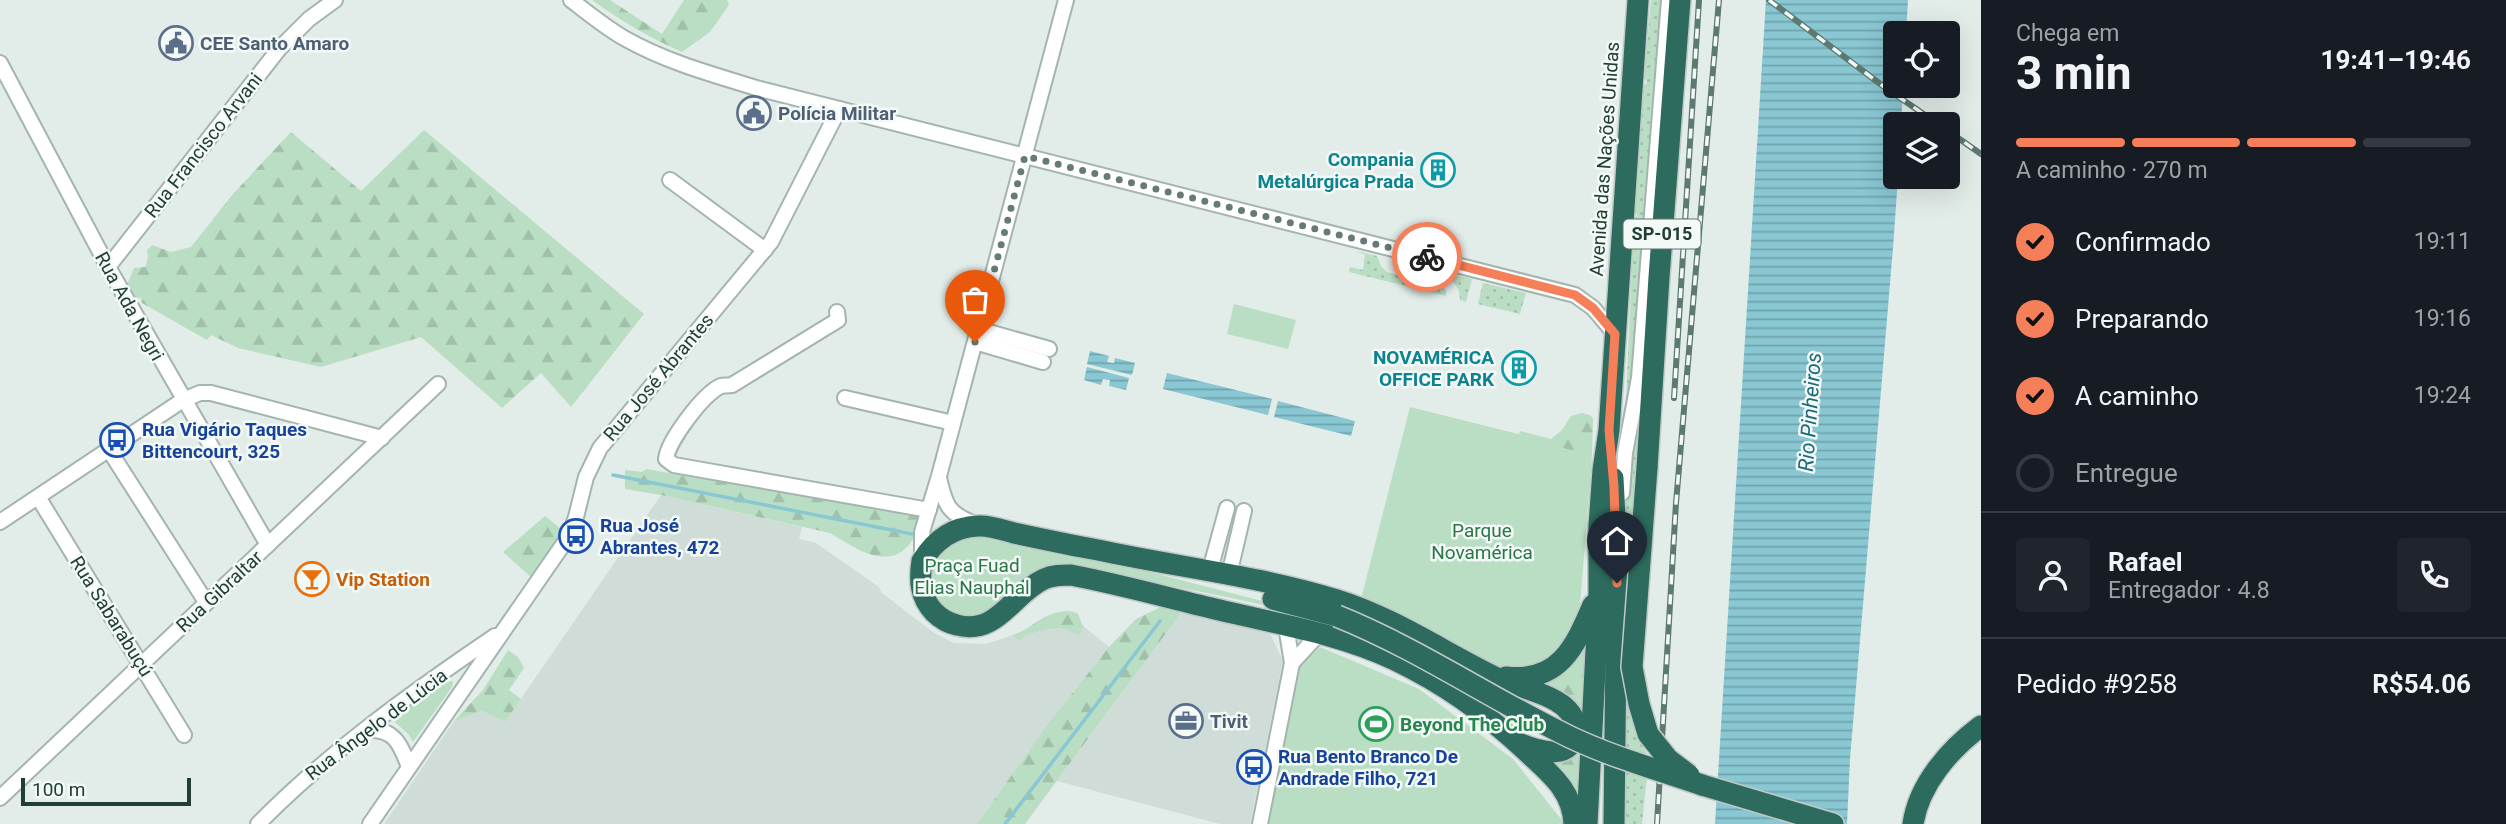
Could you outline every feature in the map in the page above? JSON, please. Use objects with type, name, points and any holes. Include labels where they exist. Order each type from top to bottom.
[{"type":"highway","name":"Avenida das Nações Unidas","points":[[1587,824],[1599,593],[1598,525],[1609,430],[1638,0]]},
{"type":"highway","name":"SP-015","points":[[1680,0],[1632,667],[1648,734],[1668,759],[1702,785],[1833,824]]},
{"type":"highway","name":"SP-015","points":[[1609,430],[1617,558],[1614,824]]},
{"type":"highway","points":[[1518,743],[1544,753],[1559,751],[1575,736],[1575,721],[1566,707],[1552,698],[1514,686],[1389,621],[1338,600],[1219,572],[1182,567],[980,525],[943,536],[922,561],[922,589],[929,606],[948,623],[965,628],[982,627],[990,623],[1033,586],[1044,579],[1062,575],[1087,578],[1286,626],[1394,659],[1429,678],[1475,709],[1518,743],[1564,788],[1572,806],[1574,824]]},
{"type":"highway","points":[[1182,567],[1270,598],[1337,616],[1396,642],[1574,739],[1702,785]]},
{"type":"highway","points":[[1488,674],[1533,677],[1552,668],[1575,644],[1599,593]]},
{"type":"highway","points":[[1913,824],[1922,795],[1944,759],[1981,726]]},
{"type":"street","name":"Rua Francisco Arvani","points":[[108,267],[279,49],[309,19],[335,0]]},
{"type":"street","points":[[571,0],[624,38],[655,53],[760,89],[1575,295],[1593,308],[1615,334]]},
{"type":"street","points":[[922,561],[922,532],[1066,0]]},
{"type":"street","points":[[1617,558],[1625,453],[1639,378],[1669,0]]},
{"type":"street","name":"Rua Ada Negri","points":[[0,63],[108,267],[268,545]]},
{"type":"street","name":"Rua José Abrantes","points":[[370,824],[569,536],[586,477],[608,435],[765,250],[839,109]]},
{"type":"street","points":[[670,180],[765,250]]},
{"type":"street","points":[[837,312],[838,320],[732,385],[721,386],[697,407],[667,450],[666,459],[674,465],[929,510]]},
{"type":"street","points":[[977,336],[1046,355]]},
{"type":"street","name":"Rua Gibraltar","points":[[0,798],[438,384]]},
{"type":"street","points":[[0,522],[183,400],[200,393],[211,393],[382,438]]},
{"type":"street","points":[[845,398],[953,423]]},
{"type":"street","points":[[109,450],[206,603]]},
{"type":"street","points":[[939,476],[945,502],[950,510],[960,518],[980,525]]},
{"type":"street","name":"Rua Sabarabuçú","points":[[38,497],[142,663],[184,736]]},
{"type":"street","points":[[1219,572],[1227,508]]},
{"type":"street","points":[[1219,572],[1244,511]]},
{"type":"street","points":[[1260,824],[1292,663],[1286,626]]},
{"type":"street","name":"Rua Ângelo de Lúcia","points":[[258,824],[307,776],[365,730],[502,632]]},
{"type":"street","points":[[1292,663],[1318,635]]},
{"type":"street","points":[[449,668],[468,685]]},
{"type":"street","points":[[365,730],[380,729],[394,738],[409,767]]},
{"type":"shaded area","points":[[661,495],[802,527],[799,539],[816,543],[879,587],[882,593],[934,633],[954,643],[986,644],[1025,631],[1082,625],[1109,647],[1047,725],[977,824],[384,824],[454,721],[482,711],[505,722]]},
{"type":"shaded area","name":"Tivit","points":[[1184,609],[1267,627],[1283,661],[1250,824],[1220,824],[1057,781]]},
{"type":"green space","points":[[592,0],[610,0],[662,34],[684,0],[727,0],[729,5],[710,32],[682,52],[636,29]]},
{"type":"green space","points":[[1651,0],[1668,0],[1632,381],[1626,402],[1634,217],[1637,216],[1635,211],[1643,85],[1646,85],[1647,80],[1644,79]]},
{"type":"green space","points":[[424,130],[644,314],[571,407],[541,373],[502,408],[421,337],[321,367],[238,348],[211,335],[207,340],[142,303],[140,297],[135,300],[127,285],[134,268],[145,267],[147,250],[152,245],[171,252],[191,247],[233,194],[291,132],[361,191]]},
{"type":"green space","points":[[1356,251],[1377,256],[1387,272],[1443,287],[1446,296],[1349,272],[1350,267],[1363,270],[1365,255]]},
{"type":"green space","points":[[1392,260],[1472,279],[1466,302],[1460,300],[1454,283],[1446,277],[1396,264]]},
{"type":"green space","points":[[1483,283],[1526,293],[1520,314],[1478,304]]},
{"type":"green space","points":[[1234,304],[1296,320],[1288,349],[1227,334]]},
{"type":"green space","points":[[1647,362],[1627,690],[1634,728],[1649,758],[1642,824],[1626,824],[1626,483]]},
{"type":"green space","name":"Parque Novamérica","points":[[1410,407],[1518,434],[1592,457],[1579,618],[1563,650],[1539,668],[1499,671],[1361,599]]},
{"type":"green space","points":[[1582,413],[1593,418],[1592,457],[1519,435],[1520,431],[1551,439],[1562,430],[1571,416]]},
{"type":"green space","points":[[646,469],[920,515],[911,542],[902,551],[882,557],[859,550],[830,533],[625,489],[625,470],[642,472]]},
{"type":"green space","points":[[545,516],[561,529],[556,543],[532,578],[503,552]]},
{"type":"green space","name":"Praça Fuad Elias Nauphal","points":[[970,534],[1126,566],[1332,619],[1406,651],[1503,707],[1501,719],[1453,682],[1403,654],[1351,631],[1296,614],[1184,588],[1069,567],[1052,569],[1037,575],[992,612],[980,617],[965,617],[950,612],[939,603],[933,591],[933,564],[941,551],[953,541]]},
{"type":"green space","points":[[1163,606],[1184,609],[1025,824],[977,824],[1047,725],[1109,647],[1136,619]]},
{"type":"green space","points":[[1066,611],[1079,615],[1084,627],[1079,635],[1062,628],[1025,635],[1020,641],[1013,635],[1049,615]]},
{"type":"green space","points":[[1586,639],[1582,803],[1551,765],[1580,732],[1542,687],[1542,680]]},
{"type":"green space","name":"Beyond The Club","points":[[1320,647],[1419,689],[1513,759],[1565,824],[1267,824],[1297,668]]},
{"type":"green space","points":[[508,650],[518,657],[524,668],[509,690],[521,699],[505,722],[482,711],[454,721],[483,690]]},
{"type":"green space","points":[[453,681],[452,687],[413,742],[392,719],[443,683]]},
{"type":"water","name":"Rio Pinheiros","points":[[1766,0],[1908,0],[1907,21],[1883,21],[1883,98],[1902,98],[1902,112],[1883,112],[1883,189],[1897,189],[1850,759],[1847,824],[1715,824]]},
{"type":"water","points":[[1090,351],[1109,356],[1107,362],[1114,363],[1115,358],[1135,363],[1132,375],[1087,364]]},
{"type":"water","points":[[1087,367],[1129,378],[1126,390],[1109,386],[1110,380],[1103,379],[1101,385],[1084,380]]},
{"type":"water","points":[[1167,373],[1272,399],[1268,415],[1163,389]]},
{"type":"water","points":[[1278,401],[1355,421],[1351,436],[1274,417]]},
{"type":"waterway","points":[[613,475],[912,534]]},
{"type":"waterway","points":[[1005,824],[1160,621]]},
{"type":"railway","points":[[1674,398],[1699,0]]},
{"type":"railway","points":[[1657,824],[1676,503],[1719,0]]},
{"type":"railway","points":[[1769,0],[1921,112]]},
{"type":"railway","points":[[1960,139],[1981,154]]},
{"type":"way so far","points":[[975,342],[1025,156],[1427,257]]},
{"type":"place","name":"CEE Santo Amaro","points":[[176,43]]},
{"type":"place","name":"Polícia Militar","points":[[754,113]]},
{"type":"place","name":"Compania Metalúrgica Prada","points":[[1438,170]]},
{"type":"place","name":"NOVAMÉRICA OFFICE PARK","points":[[1519,368]]},
{"type":"place","name":"Rua Vigário Taques Bittencourt, 325","points":[[117,440]]},
{"type":"place","name":"Rua José Abrantes, 472","points":[[576,536]]},
{"type":"place","name":"Vip Station","points":[[312,579]]},
{"type":"place","name":"Tivit","points":[[1186,721]]},
{"type":"place","name":"Beyond The Club","points":[[1376,724]]},
{"type":"place","name":"Rua Bento Branco De Andrade Filho, 721","points":[[1254,767]]},
{"type":"route","points":[[1427,257],[1575,295],[1593,308],[1615,334],[1609,430],[1617,583]]}]
